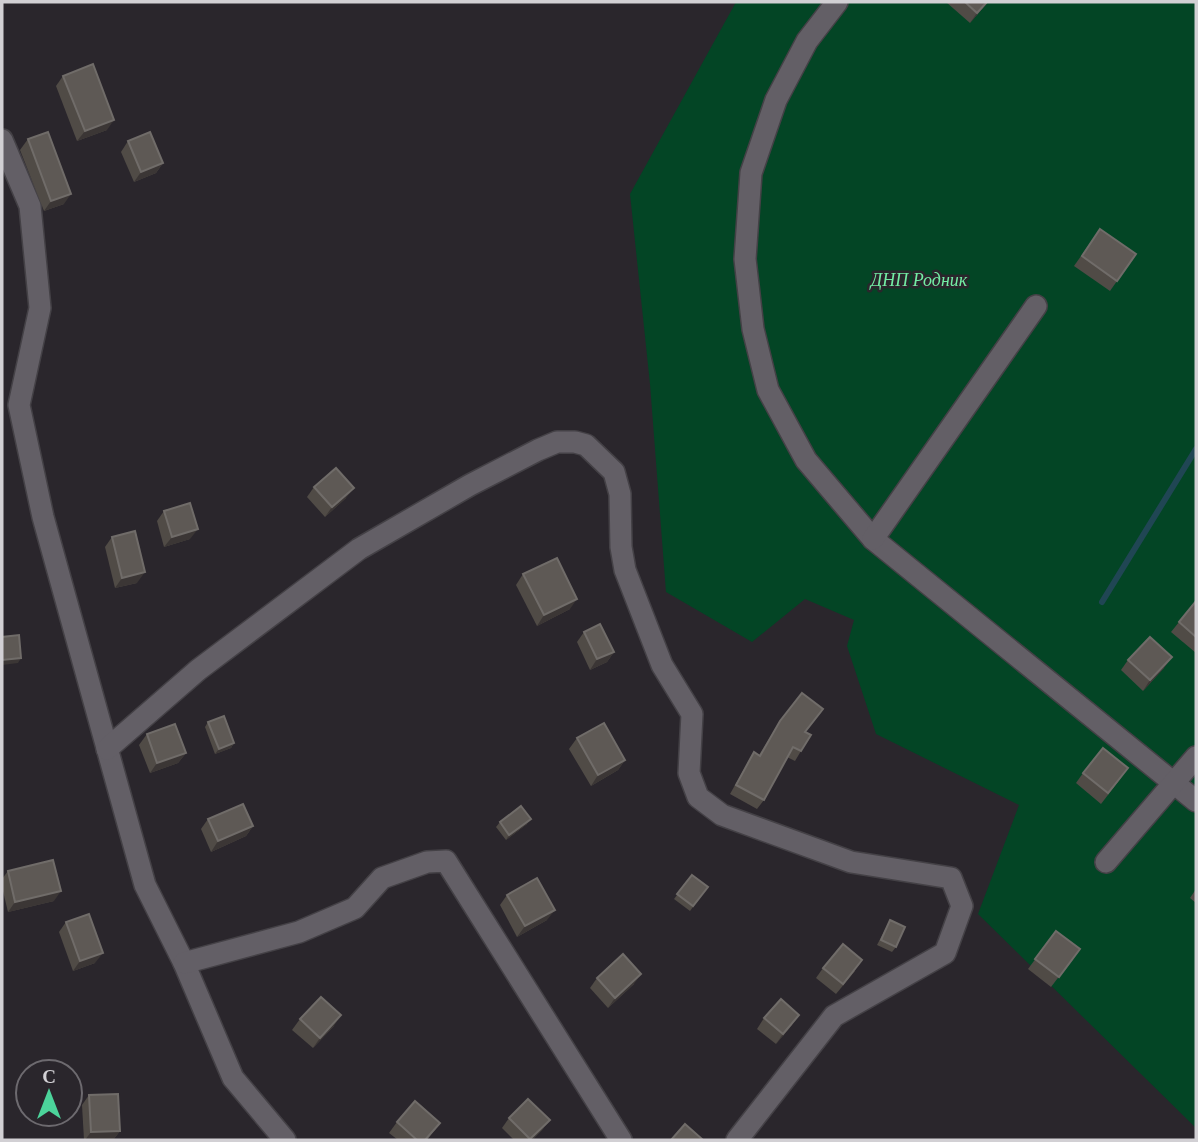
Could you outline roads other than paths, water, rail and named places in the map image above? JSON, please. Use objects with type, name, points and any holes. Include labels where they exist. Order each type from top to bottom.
[{"type":"street","points":[[837,2],[807,41],[776,100],[751,173],[745,259],[753,329],[768,390],[806,460],[873,539],[1196,801]]},
{"type":"street","points":[[2,139],[30,206],[40,308],[19,405],[43,517],[145,885],[184,963],[233,1078],[285,1140]]},
{"type":"street","points":[[873,539],[1036,306]]},
{"type":"street","points":[[107,749],[198,670],[359,549],[470,485],[538,450],[557,442],[586,445],[614,472],[620,494],[621,547],[625,570],[662,665],[692,715],[689,773],[698,797],[722,815],[851,862],[951,878],[962,906],[945,953],[834,1016],[737,1140]]},
{"type":"street","points":[[1106,862],[1196,757]]},
{"type":"street","points":[[184,963],[299,932],[355,908],[382,878],[427,862],[446,861],[621,1140]]},
{"type":"waterway","points":[[1102,602],[1196,449]]},
{"type":"park label","name":"ДНП Родник","points":[[919,280]]}]
